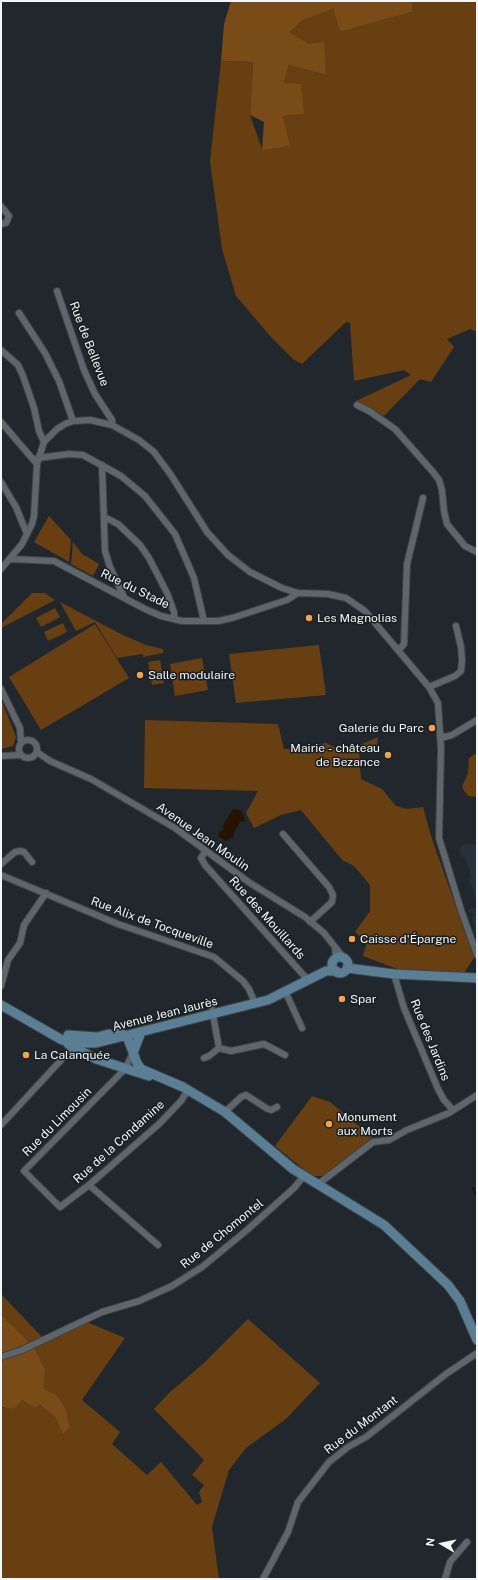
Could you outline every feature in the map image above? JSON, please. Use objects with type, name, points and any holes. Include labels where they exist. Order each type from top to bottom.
[{"type":"main road","name":"Avenue Jean Jaurès","points":[[123,1034],[141,1032],[285,991],[337,963],[343,972],[347,968],[391,974]]},
{"type":"main road","points":[[391,974],[477,978]]},
{"type":"main road","name":"Avenue Jean Jaurès","points":[[254,1001],[307,979]]},
{"type":"main road","points":[[1,1001],[75,1042],[96,1059],[125,1070],[162,1079]]},
{"type":"main road","points":[[1,1005],[62,1040],[75,1042],[96,1040],[123,1034],[141,1068],[188,1090],[225,1112],[303,1177],[384,1225],[448,1285],[460,1301],[477,1340]]},
{"type":"main road","name":"Avenue Jean Jaurès","points":[[123,1034],[213,1012]]},
{"type":"main road","points":[[133,1054],[141,1032]]},
{"type":"main road","points":[[96,1040],[96,1059]]},
{"type":"street","points":[[1,206],[9,216],[6,223],[1,224]]},
{"type":"street","name":"Rue de Bellevue","points":[[57,291],[84,370],[95,394],[112,420],[112,425]]},
{"type":"street","points":[[19,313],[45,353],[59,381],[73,421]]},
{"type":"street","points":[[1,350],[18,365],[23,376],[44,442]]},
{"type":"street","points":[[357,405],[369,411],[395,429],[433,472],[439,480],[442,490],[447,524],[465,546],[477,552]]},
{"type":"street","points":[[1,569],[10,559],[27,534],[34,516],[37,461],[44,442],[57,429],[73,421],[90,420],[112,425],[139,440],[158,457],[171,475],[198,520],[228,555],[260,577],[298,593],[328,594],[346,598],[359,606],[371,617],[430,687],[439,707],[439,838],[459,904],[477,955]]},
{"type":"street","points":[[1,422],[37,461]]},
{"type":"street","points":[[37,461],[77,454],[83,455],[121,476],[144,496],[175,534],[194,578],[204,621]]},
{"type":"street","points":[[102,465],[105,552],[110,567],[124,597]]},
{"type":"street","points":[[1,482],[16,507],[27,534]]},
{"type":"street","points":[[399,650],[404,644],[407,564],[423,498]]},
{"type":"street","points":[[104,517],[118,524],[140,545],[149,558],[168,593],[174,612],[174,619]]},
{"type":"street","name":"Rue du Stade","points":[[10,559],[54,561],[145,609],[174,619],[218,621],[232,618],[287,600],[298,593]]},
{"type":"street","points":[[430,687],[455,676],[461,671],[461,647],[456,626]]},
{"type":"street","points":[[1,689],[20,728],[37,745],[37,752],[31,758],[21,755],[2,756]]},
{"type":"street","points":[[440,735],[444,737],[452,735],[477,720]]},
{"type":"street","points":[[20,728],[21,755]]},
{"type":"street","points":[[2,756],[30,739]]},
{"type":"street","name":"Avenue Jean Moulin","points":[[37,752],[50,761],[91,779],[175,828],[206,852],[310,922],[324,933],[335,945],[337,963]]},
{"type":"street","name":"Avenue Jean Moulin","points":[[31,758],[50,761]]},
{"type":"street","points":[[284,834],[329,887],[334,895],[332,902],[310,922]]},
{"type":"street","points":[[1,864],[15,852],[20,851],[24,852],[32,862]]},
{"type":"street","name":"Rue des Mouillards","points":[[206,852],[201,858],[204,865],[307,979]]},
{"type":"street","name":"Rue Alix de Tocqueville","points":[[1,875],[118,924],[214,957],[243,981],[254,1001]]},
{"type":"street","points":[[1,986],[8,960],[22,939],[24,925],[46,893]]},
{"type":"street","name":"Rue des Jardins","points":[[391,974],[438,1089],[444,1100],[453,1110]]},
{"type":"street","points":[[285,991],[302,1028]]},
{"type":"street","points":[[213,1012],[219,1048]]},
{"type":"street","points":[[1,1125],[75,1042]]},
{"type":"street","points":[[219,1048],[231,1051],[264,1044],[285,1055]]},
{"type":"street","points":[[204,1058],[219,1048]]},
{"type":"street","points":[[125,1070],[133,1054]]},
{"type":"street","name":"Rue du Limousin","points":[[60,1207],[24,1171],[125,1070]]},
{"type":"street","name":"Rue de la Condamine","points":[[60,1207],[89,1185],[159,1124],[181,1101],[188,1090]]},
{"type":"street","points":[[225,1112],[241,1097],[246,1095],[271,1110],[277,1107]]},
{"type":"street","points":[[316,1185],[373,1142],[389,1140],[407,1130],[453,1110],[477,1095]]},
{"type":"street","name":"Rue de Chomontel","points":[[1,1357],[22,1350],[102,1312],[139,1301],[172,1286],[202,1267],[294,1188],[303,1177]]},
{"type":"street","points":[[89,1185],[158,1245]]},
{"type":"street","name":"Rue du Montant","points":[[263,1579],[288,1532],[298,1502],[329,1462],[348,1447],[366,1437],[446,1374],[477,1354]]},
{"type":"street","points":[[445,1579],[450,1562],[467,1542]]},
{"type":"shaded area","points":[[231,1],[413,1],[412,12],[340,32],[333,9],[303,20],[290,32],[309,44],[324,42],[326,75],[289,65],[284,83],[301,84],[304,114],[283,116],[290,146],[262,150],[264,122],[250,115],[253,62],[221,61],[224,24]]},
{"type":"shaded area","points":[[413,1],[477,1],[477,332],[470,329],[447,339],[454,347],[431,382],[420,379],[384,416],[356,401],[411,375],[404,370],[354,381],[350,323],[346,322],[302,364],[293,359],[271,337],[236,296],[222,249],[210,161],[221,61],[253,62],[250,115],[262,149],[289,146],[283,116],[304,114],[284,83],[289,65],[326,75],[309,44],[290,32],[303,20],[333,9],[340,32],[412,12]]},
{"type":"shaded area","points":[[49,516],[71,540],[69,562],[34,542]]},
{"type":"shaded area","points":[[73,542],[82,554],[99,564],[93,576],[71,564]]},
{"type":"shaded area","points":[[32,593],[45,593],[55,600],[1,628],[1,624]]},
{"type":"shaded area","points":[[60,602],[121,634],[146,645],[163,649],[163,653],[143,657],[143,654],[117,658],[95,622],[76,631]]},
{"type":"shaded area","points":[[55,608],[60,617],[41,627],[36,618]]},
{"type":"shaded area","points":[[63,623],[67,632],[48,641],[44,632]]},
{"type":"shaded area","points":[[95,624],[129,678],[41,730],[9,677]]},
{"type":"shaded area","points":[[319,645],[326,695],[236,703],[229,654]]},
{"type":"shaded area","points":[[202,658],[208,690],[175,696],[170,664]]},
{"type":"shaded area","points":[[160,660],[164,683],[152,685],[148,662]]},
{"type":"shaded area","points":[[1,699],[16,737],[13,746],[1,749]]},
{"type":"shaded area","points":[[145,720],[278,724],[284,749],[302,749],[326,743],[344,752],[378,737],[376,751],[359,751],[361,779],[382,789],[396,806],[407,809],[423,807],[431,836],[474,958],[464,973],[405,972],[363,956],[367,943],[355,932],[370,911],[370,885],[354,866],[342,860],[301,810],[281,815],[254,828],[246,813],[258,791],[144,788]]},
{"type":"shaded area","points":[[477,753],[477,796],[472,797],[467,795],[462,787],[468,773],[469,758]]},
{"type":"shaded area","points":[[233,809],[242,811],[245,821],[240,822],[234,833],[234,837],[225,841],[218,836],[219,831],[223,830],[223,825]]},
{"type":"shaded area","points":[[467,843],[471,845],[477,844],[476,900],[469,879],[472,878],[465,858],[461,856],[459,850],[461,846]]},
{"type":"shaded area","points":[[477,907],[477,937],[471,917],[474,916],[472,912],[469,913],[468,909]]},
{"type":"shaded area","points":[[312,1096],[330,1102],[372,1137],[354,1155],[323,1176],[312,1176],[275,1146]]},
{"type":"shaded area","points":[[1,1294],[44,1339],[82,1320],[125,1338],[82,1400],[120,1432],[112,1444],[147,1475],[161,1462],[197,1505],[202,1502],[199,1492],[204,1485],[192,1475],[204,1460],[154,1409],[169,1393],[204,1363],[248,1319],[320,1383],[286,1419],[246,1448],[229,1470],[212,1527],[219,1579],[1,1579],[1,1407],[3,1408],[22,1400],[34,1408],[40,1405],[55,1417],[63,1433],[70,1428],[66,1409],[57,1395],[44,1389],[45,1369],[34,1347],[1,1314]]},
{"type":"shaded area","points":[[1,1314],[34,1347],[45,1369],[44,1389],[57,1395],[66,1409],[70,1428],[63,1434],[55,1417],[40,1405],[34,1408],[22,1400],[14,1409],[1,1407]]},
{"type":"waterway","points":[[473,1188],[477,1197]]},
{"type":"place","name":"Les Magnolias","points":[[309,618]]},
{"type":"place","name":"Salle modulaire","points":[[140,675]]},
{"type":"place","name":"Galerie du Parc","points":[[432,728]]},
{"type":"place","name":"Mairie - château de Bezance","points":[[388,755]]},
{"type":"place","name":"Caisse d'Épargne","points":[[352,939]]},
{"type":"place","name":"Spar","points":[[342,999]]},
{"type":"place","name":"La Calanquée","points":[[26,1055]]},
{"type":"place","name":"Monument aux Morts","points":[[329,1124]]}]
